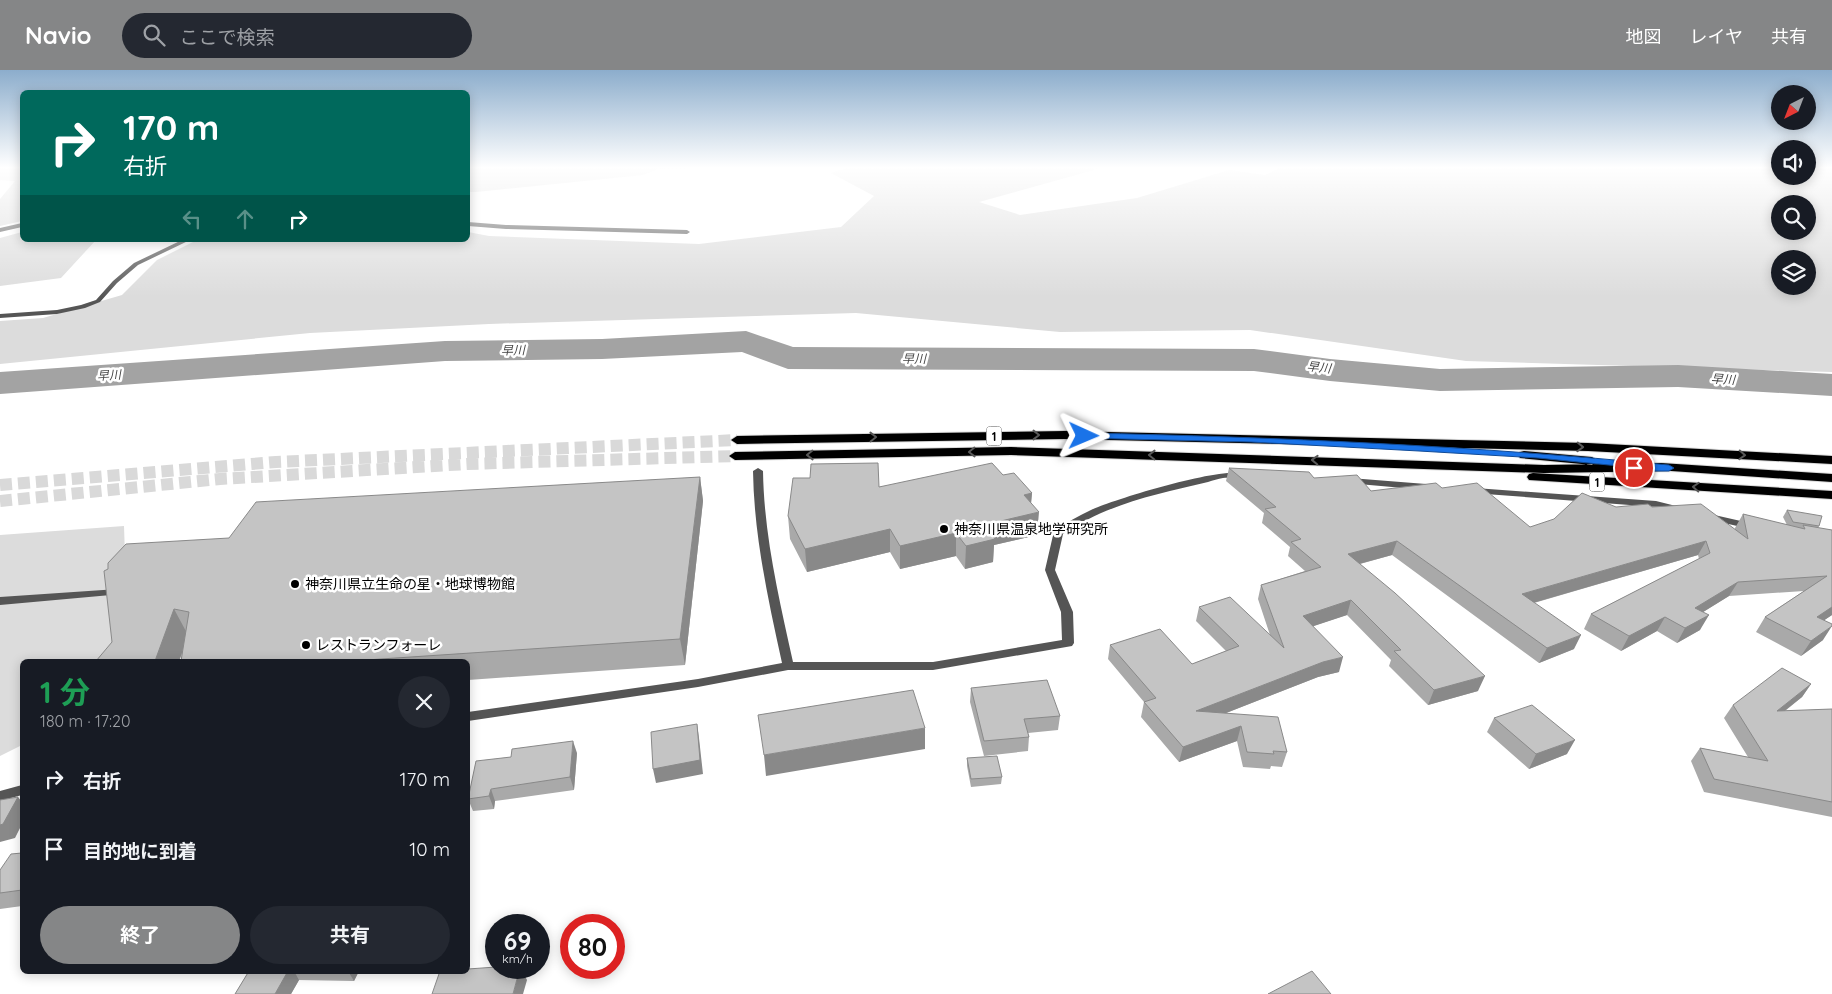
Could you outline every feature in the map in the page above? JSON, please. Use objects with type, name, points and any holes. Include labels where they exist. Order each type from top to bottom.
[{"type":"highway","name":"1","points":[[737,440],[1045,435],[1588,447],[1832,460]]},
{"type":"highway","name":"1","points":[[1251,439],[1538,455],[1669,468],[1832,478]]},
{"type":"highway","name":"1","points":[[735,456],[1011,451],[1544,469],[1669,468]]},
{"type":"highway","name":"1","points":[[1363,462],[1589,481],[1832,496]]},
{"type":"street","points":[[470,224],[506,228],[688,232]]},
{"type":"street","points":[[0,230],[20,225]]},
{"type":"street","points":[[0,316],[57,312],[98,301],[115,282],[136,264],[183,242]]},
{"type":"street","points":[[758,471],[758,500],[768,566],[788,666]]},
{"type":"street","points":[[470,717],[689,685],[788,666],[933,666],[1068,643],[1067,612],[1050,570],[1058,533],[1075,520],[1124,502],[1224,474],[1254,476]]},
{"type":"street","points":[[1342,481],[1438,488]]},
{"type":"street","points":[[1468,490],[1656,504],[1684,511]]},
{"type":"street","points":[[1702,515],[1758,528]]},
{"type":"street","points":[[0,601],[118,592]]},
{"type":"street","points":[[0,796],[20,791]]},
{"type":"shaded area","points":[[0,211],[20,211],[20,221],[0,226]]},
{"type":"shaded area","points":[[858,211],[1008,211],[1020,215],[1047,211],[1771,211],[1771,240],[1816,240],[1816,211],[1832,211],[1832,372],[1466,361],[1250,330],[1060,332],[856,313],[489,324],[310,333],[0,364],[0,321],[43,318],[122,295],[157,260],[193,242],[470,242],[470,232],[489,236],[699,244],[841,227]]},
{"type":"shaded area","points":[[20,233],[20,242],[94,242],[61,278],[0,286],[0,238]]},
{"type":"shaded area","points":[[124,526],[126,585],[133,659],[20,659],[20,746],[0,756],[0,535]]},
{"type":"building","points":[[878,463],[879,487],[992,463],[1003,475],[1014,473],[1032,493],[1024,495],[1039,512],[984,525],[995,539],[966,546],[956,533],[900,546],[890,529],[805,549],[788,516],[793,478],[810,478],[811,464]]},
{"type":"building","points":[[1229,468],[1309,472],[1314,478],[1357,475],[1371,491],[1436,483],[1442,488],[1477,483],[1530,527],[1554,519],[1582,493],[1616,507],[1648,504],[1652,507],[1701,504],[1748,539],[1743,514],[1805,529],[1803,525],[1832,530],[1832,607],[1817,617],[1832,624],[1832,626],[1811,641],[1765,617],[1827,576],[1738,582],[1695,608],[1709,615],[1685,628],[1665,617],[1629,636],[1591,614],[1710,553],[1706,541],[1522,594],[1581,635],[1547,648],[1397,541],[1348,554],[1395,593],[1485,676],[1434,690],[1394,651],[1401,650],[1351,600],[1303,616],[1343,657],[1323,662],[1196,711],[1278,717],[1287,752],[1273,751],[1274,754],[1247,752],[1241,726],[1183,747],[1144,702],[1156,698],[1110,645],[1160,629],[1192,664],[1239,646],[1199,607],[1230,597],[1284,648],[1261,585],[1321,567],[1291,542],[1301,539],[1265,509],[1276,507]]},
{"type":"building","name":"神奈川県立生命の星・地球博物館","points":[[700,477],[680,639],[381,659],[181,659],[189,612],[174,609],[156,659],[98,659],[112,642],[104,571],[108,569],[108,563],[126,544],[229,538],[256,502]]},
{"type":"building","points":[[1787,510],[1822,516],[1819,526],[1793,522]]},
{"type":"building","points":[[1782,668],[1811,684],[1777,711],[1832,709],[1832,802],[1714,779],[1700,748],[1768,761],[1733,705]]},
{"type":"building","points":[[1047,680],[1060,716],[1024,719],[1029,737],[984,741],[971,688]]},
{"type":"building","points":[[913,690],[925,728],[764,755],[758,715]]},
{"type":"building","points":[[1532,705],[1575,740],[1536,754],[1494,718]]},
{"type":"building","points":[[697,724],[700,760],[653,769],[651,732]]},
{"type":"building","points":[[573,741],[570,777],[491,789],[489,796],[470,799],[476,761],[511,757],[512,749]]},
{"type":"building","points":[[997,756],[1002,777],[971,779],[967,758]]},
{"type":"building","points":[[18,797],[3,824],[0,825],[0,800]]},
{"type":"building","points":[[20,853],[20,890],[0,893],[0,870],[11,854]]},
{"type":"building","points":[[485,968],[485,979],[517,979],[513,994],[432,994],[439,974],[470,974],[470,969]]},
{"type":"building","points":[[1312,971],[1331,994],[1268,994]]},
{"type":"building","points":[[247,974],[286,974],[275,994],[235,994]]},
{"type":"waterway","name":"早川","points":[[0,383],[445,351],[602,349],[746,341],[788,358],[1254,360],[1330,370],[1440,380],[1678,376],[1832,385]]},
{"type":"tunnel","points":[[0,485],[276,462],[737,440]]},
{"type":"tunnel","points":[[0,501],[220,479],[467,464],[735,456]]},
{"type":"place","name":"神奈川県温泉地学研究所","points":[[944,529]]},
{"type":"place","name":"神奈川県立生命の星・地球博物館","points":[[295,584]]},
{"type":"place","name":"レストランフォーレ","points":[[306,645]]},
{"type":"route","points":[[1084,436],[1251,439],[1419,448],[1538,455],[1669,468],[1634,468]]}]
